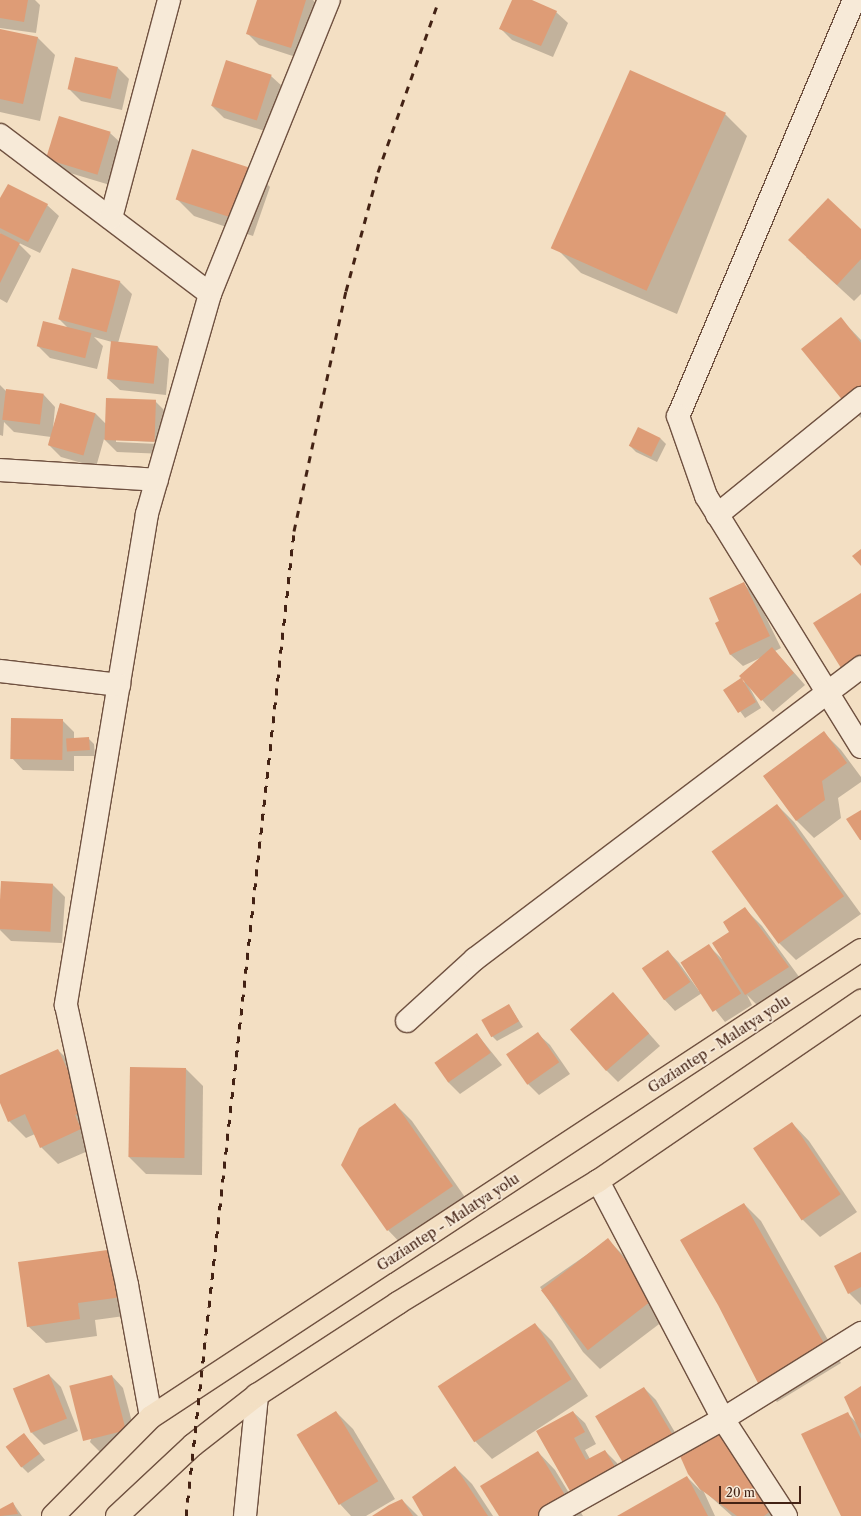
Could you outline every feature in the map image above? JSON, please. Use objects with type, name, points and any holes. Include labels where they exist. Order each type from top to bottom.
[{"type":"highway","name":"Gaziantep - Malatya yolu","points":[[53,1516],[151,1417],[861,950]]},
{"type":"highway","points":[[117,1516],[194,1445],[257,1395],[398,1304],[598,1181],[861,1001]]},
{"type":"street","points":[[111,218],[169,0]]},
{"type":"street","points":[[151,1417],[127,1285],[66,1005],[147,514],[210,294],[329,0]]},
{"type":"street","points":[[854,0],[678,416],[706,496],[861,747]]},
{"type":"street","points":[[2,142],[111,218],[210,294]]},
{"type":"street","points":[[717,514],[861,398]]},
{"type":"street","points":[[0,470],[157,480]]},
{"type":"street","points":[[407,1021],[475,959],[828,694],[861,667]]},
{"type":"street","points":[[0,671],[119,686]]},
{"type":"street","points":[[598,1181],[723,1419],[786,1516]]},
{"type":"street","points":[[550,1516],[723,1419],[861,1333]]},
{"type":"street","points":[[245,1516],[257,1395]]},
{"type":"building","points":[[0,0],[28,0],[24,22],[0,18]]},
{"type":"building","points":[[257,0],[306,0],[291,48],[246,34]]},
{"type":"building","points":[[512,0],[532,0],[557,11],[541,46],[499,29]]},
{"type":"building","points":[[0,29],[38,37],[23,104],[0,99]]},
{"type":"building","points":[[75,57],[118,67],[110,99],[68,89]]},
{"type":"building","points":[[226,60],[272,75],[257,120],[211,106]]},
{"type":"building","points":[[630,70],[726,113],[647,291],[551,248]]},
{"type":"building","points":[[59,116],[111,132],[97,175],[46,159]]},
{"type":"building","points":[[192,149],[253,169],[236,219],[176,199]]},
{"type":"building","points":[[8,184],[48,204],[28,242],[0,228],[0,198]]},
{"type":"building","points":[[828,198],[861,229],[861,259],[837,285],[788,240]]},
{"type":"building","points":[[0,233],[20,243],[0,283]]},
{"type":"building","points":[[72,268],[120,281],[107,332],[58,319]]},
{"type":"building","points":[[841,317],[861,343],[861,389],[844,402],[801,349]]},
{"type":"building","points":[[43,321],[92,333],[85,358],[37,346]]},
{"type":"building","points":[[111,341],[158,346],[154,384],[107,379]]},
{"type":"building","points":[[6,389],[44,394],[40,424],[2,420]]},
{"type":"building","points":[[106,398],[156,400],[155,442],[105,440]]},
{"type":"building","points":[[60,403],[96,413],[83,455],[48,445]]},
{"type":"building","points":[[638,427],[660,438],[651,457],[629,446]]},
{"type":"building","points":[[861,549],[861,566],[852,556]]},
{"type":"building","points":[[744,582],[770,636],[730,655],[715,623],[719,621],[709,598]]},
{"type":"building","points":[[861,593],[861,655],[841,668],[813,623]]},
{"type":"building","points":[[772,647],[794,673],[761,701],[742,679],[756,702],[738,713],[723,690],[741,678],[739,676]]},
{"type":"building","points":[[11,718],[63,719],[62,760],[10,759]]},
{"type":"building","points":[[824,731],[847,763],[822,781],[825,800],[796,821],[763,776]]},
{"type":"building","points":[[89,737],[90,750],[67,752],[66,739]]},
{"type":"building","points":[[777,804],[844,896],[778,944],[711,852]]},
{"type":"building","points":[[861,810],[861,840],[860,840],[846,819]]},
{"type":"building","points":[[1,881],[53,884],[50,932],[0,929]]},
{"type":"building","points":[[745,907],[789,967],[745,995],[712,943],[729,932],[723,922]]},
{"type":"building","points":[[709,944],[741,993],[713,1012],[680,963]]},
{"type":"building","points":[[668,950],[690,982],[664,1000],[642,968]]},
{"type":"building","points":[[613,992],[649,1034],[606,1071],[570,1029]]},
{"type":"building","points":[[509,1004],[519,1021],[491,1037],[481,1020]]},
{"type":"building","points":[[538,1032],[559,1062],[527,1085],[506,1054]]},
{"type":"building","points":[[477,1033],[491,1053],[448,1082],[434,1063]]},
{"type":"building","points":[[58,1049],[86,1110],[75,1115],[81,1129],[40,1148],[25,1114],[8,1122],[0,1103],[0,1075]]},
{"type":"building","points":[[130,1067],[186,1068],[184,1158],[128,1157]]},
{"type":"building","points":[[395,1103],[453,1186],[387,1231],[341,1165],[359,1128]]},
{"type":"building","points":[[792,1122],[841,1194],[802,1220],[753,1148]]},
{"type":"building","points":[[744,1203],[825,1345],[759,1385],[718,1305],[680,1240]]},
{"type":"building","points":[[608,1238],[655,1298],[588,1350],[541,1290]]},
{"type":"building","points":[[115,1249],[122,1297],[78,1303],[80,1319],[27,1327],[18,1262]]},
{"type":"building","points":[[861,1252],[861,1287],[848,1294],[834,1266]]},
{"type":"building","points":[[535,1323],[571,1379],[474,1442],[438,1386]]},
{"type":"building","points":[[49,1374],[67,1419],[31,1433],[13,1389]]},
{"type":"building","points":[[112,1375],[126,1430],[83,1441],[69,1386]]},
{"type":"building","points":[[861,1386],[861,1434],[844,1397]]},
{"type":"building","points":[[644,1387],[672,1434],[623,1464],[595,1416]]},
{"type":"building","points":[[336,1411],[378,1481],[339,1505],[297,1435]]},
{"type":"building","points":[[573,1411],[585,1432],[574,1438],[586,1460],[605,1450],[615,1467],[570,1491],[536,1431]]},
{"type":"building","points":[[848,1412],[861,1439],[861,1516],[841,1516],[801,1434]]},
{"type":"building","points":[[24,1433],[40,1454],[21,1468],[6,1447]]},
{"type":"building","points":[[723,1433],[772,1510],[764,1516],[737,1516],[700,1489],[688,1474],[680,1456]]},
{"type":"building","points":[[538,1451],[568,1500],[542,1516],[499,1516],[480,1486]]},
{"type":"building","points":[[455,1466],[488,1516],[423,1516],[412,1497]]},
{"type":"building","points":[[687,1476],[708,1516],[617,1516]]},
{"type":"building","points":[[402,1499],[413,1516],[372,1516],[389,1505]]},
{"type":"building","points":[[13,1502],[18,1514],[0,1516],[0,1509]]},
{"type":"railway","points":[[186,1516],[294,531],[346,291],[378,172],[439,0]]}]
